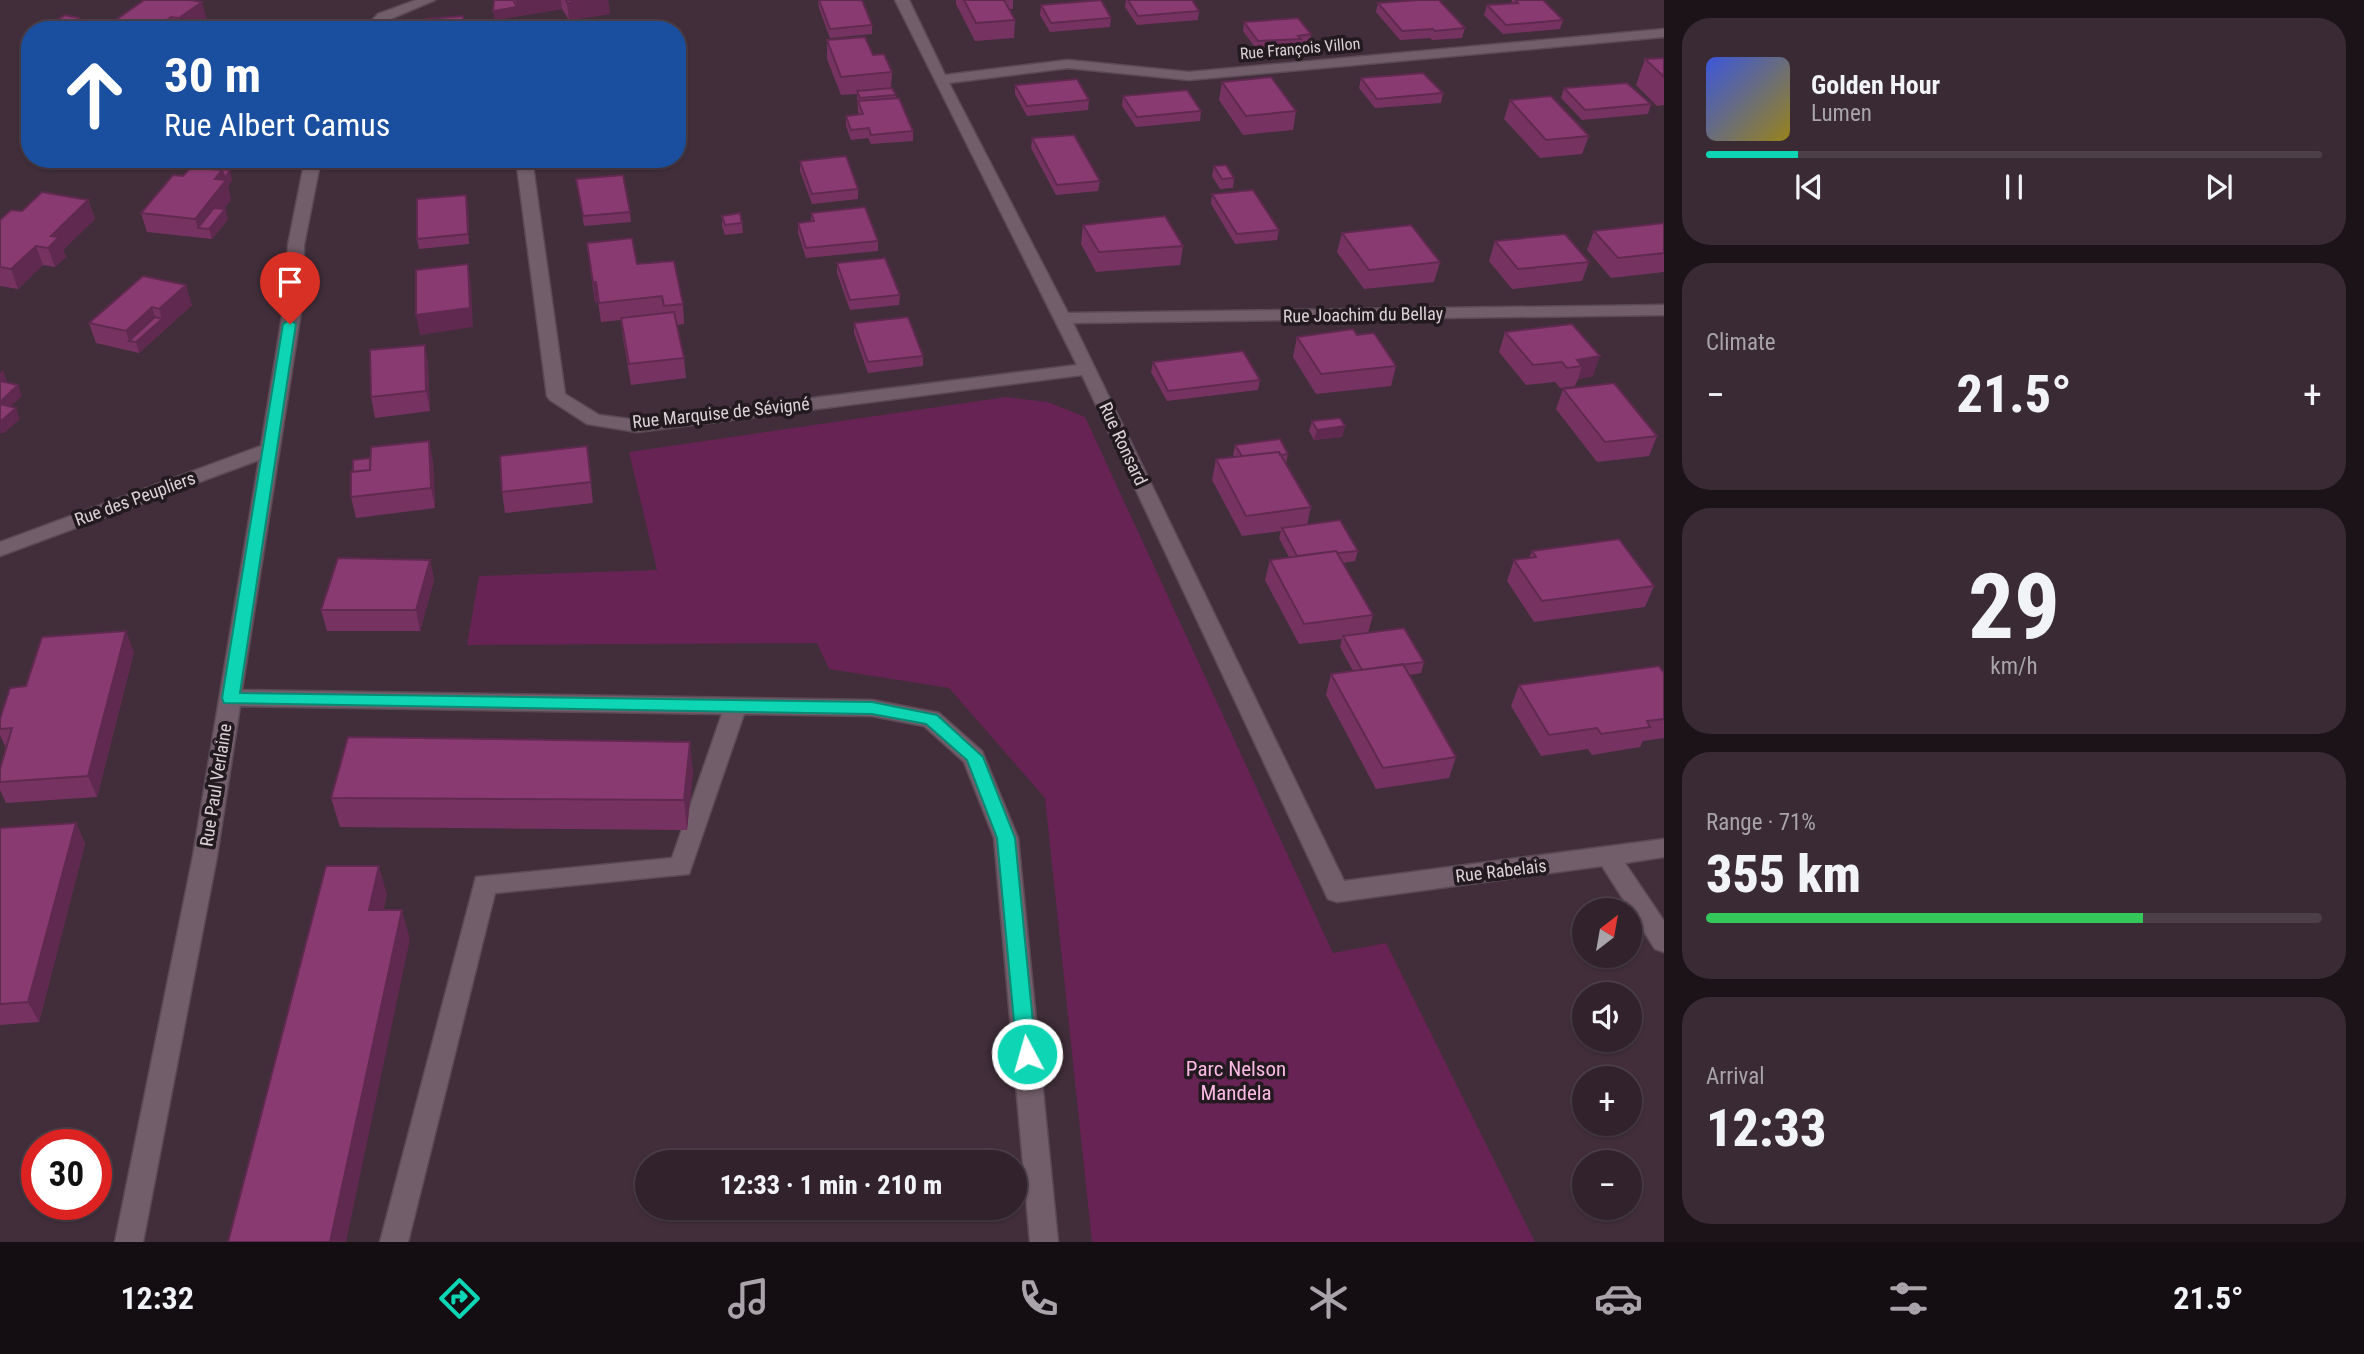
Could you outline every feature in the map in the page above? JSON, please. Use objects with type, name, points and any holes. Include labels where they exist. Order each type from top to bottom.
[{"type":"street","points":[[379,21],[383,17],[428,0]]},
{"type":"street","name":"Rue Ronsard","points":[[902,0],[1088,369],[1337,892]]},
{"type":"street","name":"Rue François Villon","points":[[940,80],[1068,64],[1189,76],[1664,33]]},
{"type":"street","name":"Rue Paul Verlaine","points":[[129,1242],[205,856],[294,299],[296,245],[311,168]]},
{"type":"street","name":"Rue Marquise de Sévigné","points":[[525,168],[556,396],[594,420],[637,426],[1088,369]]},
{"type":"street","name":"Rue Joachim du Bellay","points":[[1061,318],[1664,310]]},
{"type":"street","name":"Rue des Peupliers","points":[[0,550],[270,449]]},
{"type":"street","points":[[230,698],[872,708],[931,719],[974,757],[1006,838],[1044,1242]]},
{"type":"street","points":[[394,1242],[485,884],[681,867],[736,706]]},
{"type":"street","name":"Rue Rabelais","points":[[1337,892],[1664,848]]},
{"type":"street","points":[[1609,857],[1664,942]]},
{"type":"green space","name":"Parc Nelson Mandela","points":[[1006,397],[1048,402],[1085,417],[1333,953],[1386,943],[1535,1242],[1092,1242],[1045,798],[949,688],[829,669],[817,643],[467,645],[479,576],[657,570],[629,452]]},
{"type":"building","points":[[144,0],[202,2],[179,18],[171,17],[166,21],[114,21]]},
{"type":"building","points":[[494,0],[513,0],[517,7],[493,11]]},
{"type":"building","points":[[819,0],[862,0],[872,25],[830,29]]},
{"type":"building","points":[[964,0],[1004,0],[1015,20],[976,23]]},
{"type":"building","points":[[1101,0],[1111,18],[1051,23],[1041,5]]},
{"type":"building","points":[[1128,0],[1192,0],[1199,11],[1138,16]]},
{"type":"building","points":[[1439,0],[1465,28],[1402,31],[1378,3]]},
{"type":"building","points":[[1516,0],[1543,0],[1563,20],[1506,25],[1487,5],[1518,3]]},
{"type":"building","points":[[65,15],[79,18],[75,21],[56,21]]},
{"type":"building","points":[[463,16],[463,21],[426,19]]},
{"type":"building","points":[[1298,18],[1311,34],[1298,36],[1301,39],[1258,41],[1244,22]]},
{"type":"building","points":[[865,37],[873,55],[884,54],[892,72],[841,77],[827,40]]},
{"type":"building","points":[[1664,58],[1664,77],[1645,59]]},
{"type":"building","points":[[1423,73],[1443,93],[1377,99],[1361,78]]},
{"type":"building","points":[[1271,77],[1296,111],[1246,116],[1222,82]]},
{"type":"building","points":[[1077,79],[1089,100],[1027,106],[1015,85]]},
{"type":"building","points":[[1627,83],[1651,104],[1585,110],[1564,88]]},
{"type":"building","points":[[892,88],[896,95],[860,98],[857,91]]},
{"type":"building","points":[[1187,90],[1201,111],[1137,117],[1123,96]]},
{"type":"building","points":[[1551,96],[1589,136],[1546,140],[1510,100]]},
{"type":"building","points":[[899,98],[913,131],[871,135],[869,128],[851,130],[846,116],[863,114],[858,101]]},
{"type":"building","points":[[1074,135],[1100,181],[1057,185],[1032,138]]},
{"type":"building","points":[[846,156],[858,189],[812,194],[800,161]]},
{"type":"building","points":[[1226,165],[1234,178],[1222,179],[1214,166]]},
{"type":"building","points":[[190,168],[201,168],[222,170],[215,179],[226,180],[195,219],[141,213],[173,175],[183,176]]},
{"type":"building","points":[[210,168],[230,170],[225,178],[222,170]]},
{"type":"building","points":[[623,175],[630,212],[583,216],[576,179]]},
{"type":"building","points":[[1253,190],[1279,230],[1237,234],[1212,194]]},
{"type":"building","points":[[42,192],[88,200],[51,236],[59,237],[48,248],[36,246],[11,269],[0,267],[0,220],[11,210],[22,211]]},
{"type":"building","points":[[466,195],[468,234],[417,239],[417,199]]},
{"type":"building","points":[[865,207],[878,241],[806,248],[798,223],[814,221],[811,213]]},
{"type":"building","points":[[214,208],[225,209],[209,229],[198,228]]},
{"type":"building","points":[[740,213],[742,223],[725,225],[722,216]]},
{"type":"building","points":[[1165,216],[1183,246],[1099,252],[1083,225]]},
{"type":"building","points":[[1664,223],[1664,253],[1618,258],[1594,231]]},
{"type":"building","points":[[1411,225],[1440,262],[1369,270],[1342,233]]},
{"type":"building","points":[[1565,234],[1589,262],[1518,269],[1495,241]]},
{"type":"building","points":[[632,238],[637,264],[674,261],[683,304],[664,306],[662,296],[599,303],[587,243]]},
{"type":"building","points":[[885,258],[900,295],[850,300],[837,263]]},
{"type":"building","points":[[468,264],[470,308],[416,315],[416,270]]},
{"type":"building","points":[[143,276],[186,285],[159,309],[152,307],[126,331],[89,323]]},
{"type":"building","points":[[674,312],[684,358],[629,364],[621,318]]},
{"type":"building","points":[[155,317],[162,319],[136,342],[129,341]]},
{"type":"building","points":[[908,317],[923,356],[868,362],[854,323]]},
{"type":"building","points":[[1572,324],[1600,356],[1577,360],[1582,366],[1567,368],[1562,362],[1533,365],[1505,332]]},
{"type":"building","points":[[1353,329],[1357,335],[1374,333],[1396,366],[1321,374],[1297,337]]},
{"type":"building","points":[[425,345],[426,391],[371,397],[370,350]]},
{"type":"building","points":[[1243,351],[1260,380],[1168,391],[1153,362]]},
{"type":"building","points":[[0,381],[18,385],[0,402]]},
{"type":"building","points":[[1614,383],[1657,436],[1605,442],[1563,389]]},
{"type":"building","points":[[0,404],[16,408],[0,422]]},
{"type":"building","points":[[1340,418],[1345,426],[1317,430],[1312,421]]},
{"type":"building","points":[[1280,439],[1288,454],[1280,455],[1279,452],[1242,456],[1235,445]]},
{"type":"building","points":[[429,441],[431,488],[351,497],[351,472],[370,470],[371,447]]},
{"type":"building","points":[[587,446],[591,482],[502,492],[500,456]]},
{"type":"building","points":[[1279,452],[1311,507],[1246,516],[1216,459]]},
{"type":"building","points":[[370,458],[370,470],[353,472],[353,460]]},
{"type":"building","points":[[1340,520],[1358,551],[1297,556],[1282,528]]},
{"type":"building","points":[[1619,539],[1654,586],[1542,601],[1514,560],[1536,557],[1532,551]]},
{"type":"building","points":[[1336,551],[1373,615],[1304,624],[1270,560]]},
{"type":"building","points":[[338,558],[430,560],[416,610],[321,610]]},
{"type":"building","points":[[1404,628],[1424,662],[1362,670],[1343,636]]},
{"type":"building","points":[[126,631],[88,776],[0,782],[0,769],[12,728],[0,729],[0,719],[10,688],[26,686],[42,637]]},
{"type":"building","points":[[1403,664],[1456,757],[1383,768],[1331,674]]},
{"type":"building","points":[[1659,666],[1664,673],[1664,719],[1647,721],[1650,727],[1601,734],[1597,728],[1549,735],[1519,685]]},
{"type":"building","points":[[348,737],[690,742],[684,800],[331,798]]},
{"type":"building","points":[[76,823],[28,1002],[0,1004],[0,828]]},
{"type":"building","points":[[326,866],[379,866],[369,910],[402,910],[330,1242],[228,1242]]},
{"type":"route","points":[[290,324],[230,698],[872,708],[931,719],[974,757],[1006,838],[1027,1054]]}]
